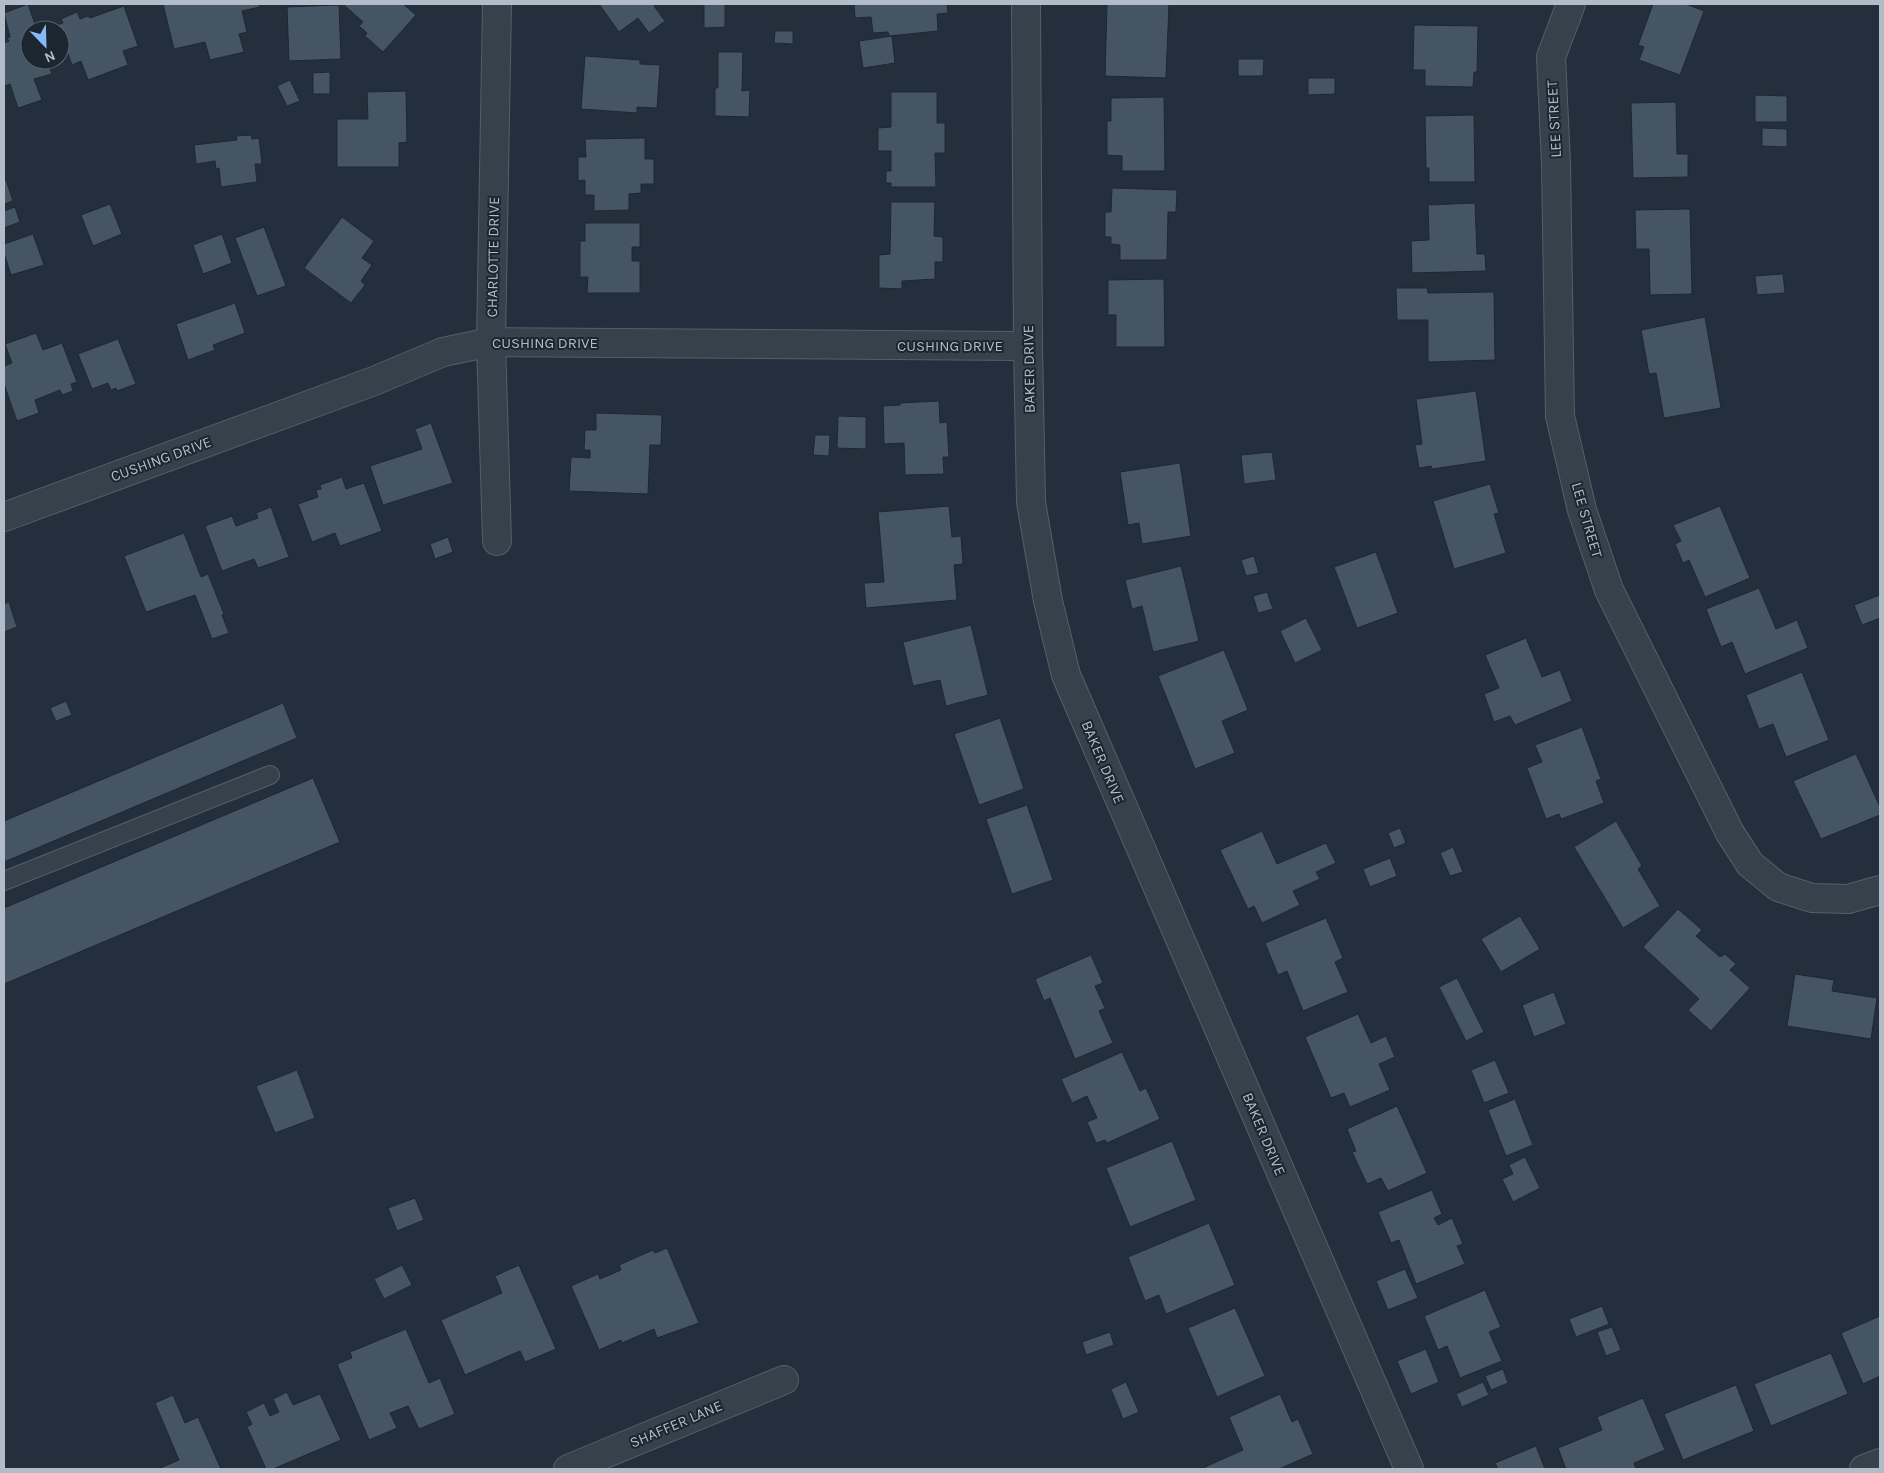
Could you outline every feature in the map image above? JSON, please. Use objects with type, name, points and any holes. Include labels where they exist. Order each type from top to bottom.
[{"type":"street","name":"CHARLOTTE DRIVE","points":[[497,4],[491,342],[497,541]]},
{"type":"street","name":"BAKER DRIVE","points":[[1026,4],[1031,502],[1048,601],[1066,675],[1409,1469]]},
{"type":"street","name":"LEE STREET","points":[[1571,4],[1551,56],[1556,163],[1560,416],[1582,510],[1609,590],[1730,833],[1750,864],[1778,887],[1812,898],[1848,899],[1880,890]]},
{"type":"street","name":"CUSHING DRIVE","points":[[4,517],[374,381],[443,352],[491,342],[1028,346]]},
{"type":"street","name":"SHAFFER LANE","points":[[568,1469],[784,1380]]},
{"type":"street","points":[[1864,1469],[1880,1462]]},
{"type":"lane","points":[[4,881],[270,775]]},
{"type":"building","points":[[28,4],[34,20],[20,20],[20,70],[51,70],[52,74],[34,79],[42,100],[18,108],[10,84],[4,86],[4,43],[9,41],[7,38],[10,37],[4,13]]},
{"type":"building","points":[[163,4],[259,4],[260,7],[242,11],[247,32],[239,34],[244,52],[210,60],[205,42],[174,49]]},
{"type":"building","points":[[343,4],[403,4],[416,15],[383,52],[365,36],[367,33],[359,26],[363,22]]},
{"type":"building","points":[[599,4],[657,4],[654,6],[665,21],[649,33],[638,18],[619,32]]},
{"type":"building","points":[[704,4],[725,4],[725,27],[704,28]]},
{"type":"building","points":[[854,4],[947,4],[948,13],[937,14],[938,31],[889,36],[888,32],[873,33],[871,17],[855,18]]},
{"type":"building","points":[[1107,4],[1169,4],[1166,78],[1105,76]]},
{"type":"building","points":[[1653,4],[1686,4],[1704,11],[1680,75],[1639,60],[1644,47],[1638,45]]},
{"type":"building","points":[[339,5],[341,59],[289,61],[287,7]]},
{"type":"building","points":[[124,6],[138,46],[123,51],[128,65],[88,80],[81,61],[72,65],[70,60],[70,20],[61,19],[77,12],[80,19],[88,16],[90,18]]},
{"type":"building","points":[[1414,25],[1478,26],[1477,72],[1474,72],[1473,87],[1425,86],[1425,70],[1413,70]]},
{"type":"building","points":[[775,31],[793,31],[793,44],[774,43]]},
{"type":"building","points":[[892,36],[895,63],[863,68],[859,41]]},
{"type":"building","points":[[718,52],[743,52],[742,91],[750,90],[749,117],[715,116],[715,88],[718,88]]},
{"type":"building","points":[[585,56],[640,60],[640,64],[660,65],[657,108],[637,107],[637,113],[581,109]]},
{"type":"building","points":[[1238,59],[1264,59],[1263,76],[1238,76]]},
{"type":"building","points":[[330,72],[330,94],[313,94],[313,73]]},
{"type":"building","points":[[1308,78],[1335,78],[1335,94],[1308,95]]},
{"type":"building","points":[[290,80],[300,101],[287,106],[277,86]]},
{"type":"building","points":[[406,91],[407,142],[399,143],[399,167],[337,167],[337,119],[368,119],[367,92]]},
{"type":"building","points":[[891,92],[937,92],[937,123],[945,123],[945,153],[935,153],[936,187],[891,187],[891,183],[886,183],[886,171],[891,171],[891,151],[878,151],[878,128],[891,127]]},
{"type":"building","points":[[1755,95],[1787,96],[1787,122],[1755,122]]},
{"type":"building","points":[[1164,97],[1165,171],[1122,171],[1122,156],[1107,155],[1107,121],[1111,121],[1111,98]]},
{"type":"building","points":[[1676,102],[1677,154],[1688,154],[1688,177],[1633,178],[1631,103]]},
{"type":"building","points":[[1474,115],[1475,182],[1429,182],[1429,168],[1426,168],[1425,116]]},
{"type":"building","points":[[1762,128],[1787,129],[1787,147],[1762,146]]},
{"type":"building","points":[[251,135],[252,139],[259,138],[262,164],[255,164],[257,182],[221,187],[219,168],[216,169],[215,161],[196,164],[194,145],[237,140],[236,136]]},
{"type":"building","points":[[645,138],[645,159],[654,159],[654,184],[641,184],[641,193],[629,194],[629,210],[594,211],[594,195],[585,195],[585,180],[578,181],[578,157],[586,157],[585,139]]},
{"type":"building","points":[[6,180],[13,201],[4,204],[4,181]]},
{"type":"building","points":[[1112,188],[1177,190],[1176,212],[1168,212],[1167,260],[1120,260],[1120,245],[1111,244],[1111,237],[1105,237],[1105,212],[1111,212]]},
{"type":"building","points":[[891,202],[935,202],[934,236],[943,237],[943,262],[935,262],[935,279],[902,281],[902,289],[879,288],[879,255],[890,254]]},
{"type":"building","points":[[1475,203],[1477,254],[1485,254],[1486,271],[1412,273],[1411,241],[1429,240],[1428,205]]},
{"type":"building","points":[[110,204],[122,234],[93,246],[81,215]]},
{"type":"building","points":[[15,207],[20,222],[4,228],[4,211]]},
{"type":"building","points":[[1690,209],[1692,294],[1650,295],[1649,249],[1636,249],[1635,210]]},
{"type":"building","points":[[342,217],[374,241],[362,258],[372,265],[361,281],[365,285],[351,303],[304,268]]},
{"type":"building","points":[[585,223],[640,223],[640,247],[632,247],[632,261],[640,261],[640,293],[587,293],[588,277],[580,277],[580,241],[585,241]]},
{"type":"building","points":[[264,227],[286,286],[257,296],[235,238]]},
{"type":"building","points":[[33,234],[44,265],[11,275],[4,253],[4,244]]},
{"type":"building","points":[[222,234],[232,263],[203,274],[193,245]]},
{"type":"building","points":[[1783,274],[1785,293],[1757,295],[1755,276]]},
{"type":"building","points":[[1164,279],[1165,347],[1116,347],[1116,315],[1108,315],[1108,280]]},
{"type":"building","points":[[1396,288],[1427,288],[1428,293],[1494,292],[1495,360],[1428,362],[1428,320],[1397,320]]},
{"type":"building","points":[[235,303],[245,333],[213,345],[215,350],[188,360],[176,324]]},
{"type":"building","points":[[1705,317],[1721,408],[1664,418],[1656,373],[1649,374],[1641,330]]},
{"type":"building","points":[[36,333],[43,350],[62,343],[77,382],[71,384],[73,391],[62,395],[60,390],[35,400],[39,413],[17,421],[4,384],[4,366],[12,363],[5,344]]},
{"type":"building","points":[[118,339],[136,384],[117,391],[116,388],[111,390],[108,383],[92,389],[78,354]]},
{"type":"building","points":[[1476,391],[1486,461],[1432,469],[1431,466],[1419,468],[1415,445],[1422,444],[1416,399]]},
{"type":"building","points":[[939,401],[940,423],[947,422],[949,457],[943,457],[944,474],[905,475],[904,443],[884,444],[883,406]]},
{"type":"building","points":[[596,413],[662,415],[661,445],[650,445],[648,494],[569,491],[571,457],[590,458],[590,450],[584,450],[585,430],[596,430]]},
{"type":"building","points":[[838,416],[866,417],[866,449],[837,448]]},
{"type":"building","points":[[431,423],[453,483],[383,505],[370,466],[422,449],[415,429]]},
{"type":"building","points":[[815,435],[830,435],[829,456],[813,455]]},
{"type":"building","points":[[1272,452],[1276,480],[1244,484],[1241,455]]},
{"type":"building","points":[[1180,463],[1191,536],[1142,544],[1139,523],[1128,525],[1120,472]]},
{"type":"building","points":[[342,477],[346,489],[364,483],[382,531],[340,546],[335,533],[312,542],[298,504],[318,497],[316,490],[321,489],[320,485]]},
{"type":"building","points":[[1490,484],[1499,513],[1494,514],[1506,553],[1454,569],[1433,501]]},
{"type":"building","points":[[949,506],[952,537],[961,536],[963,564],[954,565],[957,600],[866,608],[864,583],[884,582],[878,512]]},
{"type":"building","points":[[1720,506],[1750,578],[1705,597],[1689,560],[1683,563],[1675,544],[1681,541],[1673,525]]},
{"type":"building","points":[[271,507],[289,557],[258,568],[254,559],[222,571],[205,526],[232,516],[236,526],[258,518],[256,513]]},
{"type":"building","points":[[184,533],[201,577],[208,574],[224,614],[222,615],[229,633],[212,639],[195,595],[146,612],[124,556]]},
{"type":"building","points":[[448,537],[453,552],[435,559],[430,544]]},
{"type":"building","points":[[1376,552],[1398,613],[1357,628],[1334,567]]},
{"type":"building","points":[[1254,556],[1259,573],[1246,576],[1241,560]]},
{"type":"building","points":[[1181,566],[1199,641],[1153,652],[1142,606],[1132,609],[1125,580]]},
{"type":"building","points":[[1759,588],[1776,629],[1797,620],[1808,648],[1745,674],[1732,642],[1721,647],[1706,609]]},
{"type":"building","points":[[1267,592],[1273,609],[1258,613],[1253,596]]},
{"type":"building","points":[[1880,595],[1880,618],[1862,625],[1854,605]]},
{"type":"building","points":[[9,602],[17,627],[4,632],[4,604]]},
{"type":"building","points":[[1306,618],[1322,650],[1295,663],[1280,631]]},
{"type":"building","points":[[971,625],[988,695],[946,706],[940,680],[913,686],[903,642]]},
{"type":"building","points":[[1526,638],[1542,677],[1560,670],[1572,701],[1515,725],[1510,716],[1494,722],[1484,694],[1499,688],[1485,655]]},
{"type":"building","points":[[1224,650],[1248,710],[1222,721],[1235,753],[1195,769],[1158,676]]},
{"type":"building","points":[[1802,672],[1829,740],[1786,757],[1773,724],[1759,729],[1746,695]]},
{"type":"building","points":[[66,701],[72,715],[56,721],[50,708]]},
{"type":"building","points":[[283,703],[297,738],[4,862],[4,821]]},
{"type":"building","points":[[1000,718],[1024,789],[979,805],[954,734]]},
{"type":"building","points":[[1582,727],[1601,779],[1596,781],[1604,803],[1561,819],[1559,814],[1546,819],[1527,768],[1542,762],[1535,745]]},
{"type":"building","points":[[1856,754],[1880,807],[1880,815],[1821,839],[1793,781]]},
{"type":"building","points":[[313,778],[340,842],[4,984],[4,908]]},
{"type":"building","points":[[1027,805],[1053,880],[1012,894],[986,819]]},
{"type":"building","points":[[1616,821],[1642,866],[1638,869],[1660,906],[1623,928],[1574,847]]},
{"type":"building","points":[[1400,828],[1406,843],[1394,848],[1388,833]]},
{"type":"building","points":[[1262,831],[1277,864],[1326,843],[1336,863],[1316,872],[1320,879],[1293,891],[1300,905],[1262,923],[1254,906],[1248,909],[1220,850]]},
{"type":"building","points":[[1453,847],[1463,872],[1450,876],[1440,853]]},
{"type":"building","points":[[1390,858],[1397,876],[1370,887],[1363,869]]},
{"type":"building","points":[[1678,909],[1702,930],[1696,936],[1720,957],[1725,954],[1736,964],[1730,970],[1750,988],[1711,1031],[1688,1010],[1699,999],[1643,947]]},
{"type":"building","points":[[1520,916],[1540,949],[1501,972],[1481,939]]},
{"type":"building","points":[[1326,918],[1343,958],[1335,962],[1348,992],[1303,1011],[1287,971],[1278,975],[1265,943]]},
{"type":"building","points":[[1091,955],[1103,983],[1095,986],[1105,1008],[1099,1011],[1113,1043],[1075,1059],[1050,998],[1044,1001],[1035,979]]},
{"type":"building","points":[[1795,974],[1834,980],[1832,991],[1877,998],[1871,1039],[1787,1026]]},
{"type":"building","points":[[1457,978],[1484,1032],[1466,1041],[1439,987]]},
{"type":"building","points":[[1554,992],[1566,1024],[1534,1037],[1522,1005]]},
{"type":"building","points":[[1358,1014],[1371,1043],[1386,1036],[1395,1057],[1379,1064],[1390,1090],[1350,1107],[1344,1093],[1331,1098],[1305,1037]]},
{"type":"building","points":[[1122,1052],[1140,1091],[1146,1088],[1160,1119],[1107,1143],[1105,1140],[1096,1143],[1087,1122],[1097,1118],[1087,1096],[1072,1103],[1061,1079]]},
{"type":"building","points":[[1495,1060],[1509,1093],[1484,1103],[1471,1070]]},
{"type":"building","points":[[297,1070],[315,1118],[275,1133],[256,1086]]},
{"type":"building","points":[[1515,1099],[1533,1145],[1506,1156],[1488,1110]]},
{"type":"building","points":[[1397,1106],[1427,1173],[1388,1191],[1381,1178],[1367,1184],[1352,1152],[1356,1151],[1347,1129]]},
{"type":"building","points":[[1172,1141],[1196,1200],[1130,1227],[1106,1168]]},
{"type":"building","points":[[1525,1157],[1540,1188],[1513,1202],[1502,1179],[1513,1174],[1509,1165]]},
{"type":"building","points":[[1432,1190],[1442,1214],[1434,1218],[1438,1225],[1452,1218],[1463,1244],[1457,1246],[1465,1264],[1416,1284],[1399,1240],[1391,1243],[1378,1212]]},
{"type":"building","points":[[415,1198],[424,1220],[397,1231],[388,1208]]},
{"type":"building","points":[[1209,1223],[1235,1285],[1166,1314],[1159,1295],[1145,1301],[1128,1257]]},
{"type":"building","points":[[667,1248],[699,1323],[657,1338],[654,1329],[622,1343],[621,1340],[599,1350],[571,1286],[598,1274],[600,1279],[621,1270],[619,1265],[653,1250],[655,1253]]},
{"type":"building","points":[[402,1265],[412,1285],[384,1299],[374,1279]]},
{"type":"building","points":[[519,1265],[556,1349],[525,1362],[520,1351],[465,1375],[441,1320],[502,1293],[495,1276]]},
{"type":"building","points":[[1405,1269],[1418,1298],[1388,1310],[1376,1281]]},
{"type":"building","points":[[1485,1290],[1501,1327],[1489,1332],[1502,1361],[1460,1378],[1447,1346],[1438,1350],[1424,1316]]},
{"type":"building","points":[[1602,1306],[1609,1324],[1576,1337],[1569,1319]]},
{"type":"building","points":[[1235,1308],[1265,1376],[1217,1397],[1188,1328]]},
{"type":"building","points":[[1880,1316],[1880,1376],[1863,1384],[1841,1333]]},
{"type":"building","points":[[1612,1327],[1621,1350],[1606,1356],[1597,1332]]},
{"type":"building","points":[[406,1329],[429,1383],[440,1378],[455,1414],[419,1429],[408,1406],[390,1413],[397,1428],[369,1440],[337,1364],[352,1358],[350,1352]]},
{"type":"building","points":[[1110,1332],[1114,1345],[1086,1355],[1082,1342]]},
{"type":"building","points":[[1426,1349],[1439,1382],[1411,1394],[1397,1361]]},
{"type":"building","points":[[1831,1353],[1848,1394],[1771,1426],[1754,1384]]},
{"type":"building","points":[[1503,1369],[1508,1383],[1491,1390],[1485,1376]]},
{"type":"building","points":[[1126,1382],[1139,1412],[1123,1419],[1111,1389]]},
{"type":"building","points":[[1483,1382],[1489,1395],[1462,1407],[1456,1394]]},
{"type":"building","points":[[1736,1385],[1754,1431],[1683,1460],[1664,1414]]},
{"type":"building","points":[[287,1392],[293,1405],[320,1394],[341,1440],[273,1469],[266,1469],[247,1427],[252,1424],[246,1412],[264,1403],[270,1416],[279,1412],[273,1399]]},
{"type":"building","points":[[1280,1394],[1292,1422],[1298,1419],[1313,1454],[1279,1469],[1206,1469],[1205,1467],[1243,1450],[1229,1417]]},
{"type":"building","points":[[173,1395],[185,1423],[198,1417],[221,1469],[158,1469],[179,1460],[155,1403]]},
{"type":"building","points":[[1643,1398],[1665,1450],[1634,1463],[1636,1469],[1566,1469],[1558,1448],[1602,1430],[1597,1417]]},
{"type":"building","points":[[1536,1446],[1545,1469],[1498,1469],[1495,1463]]}]
